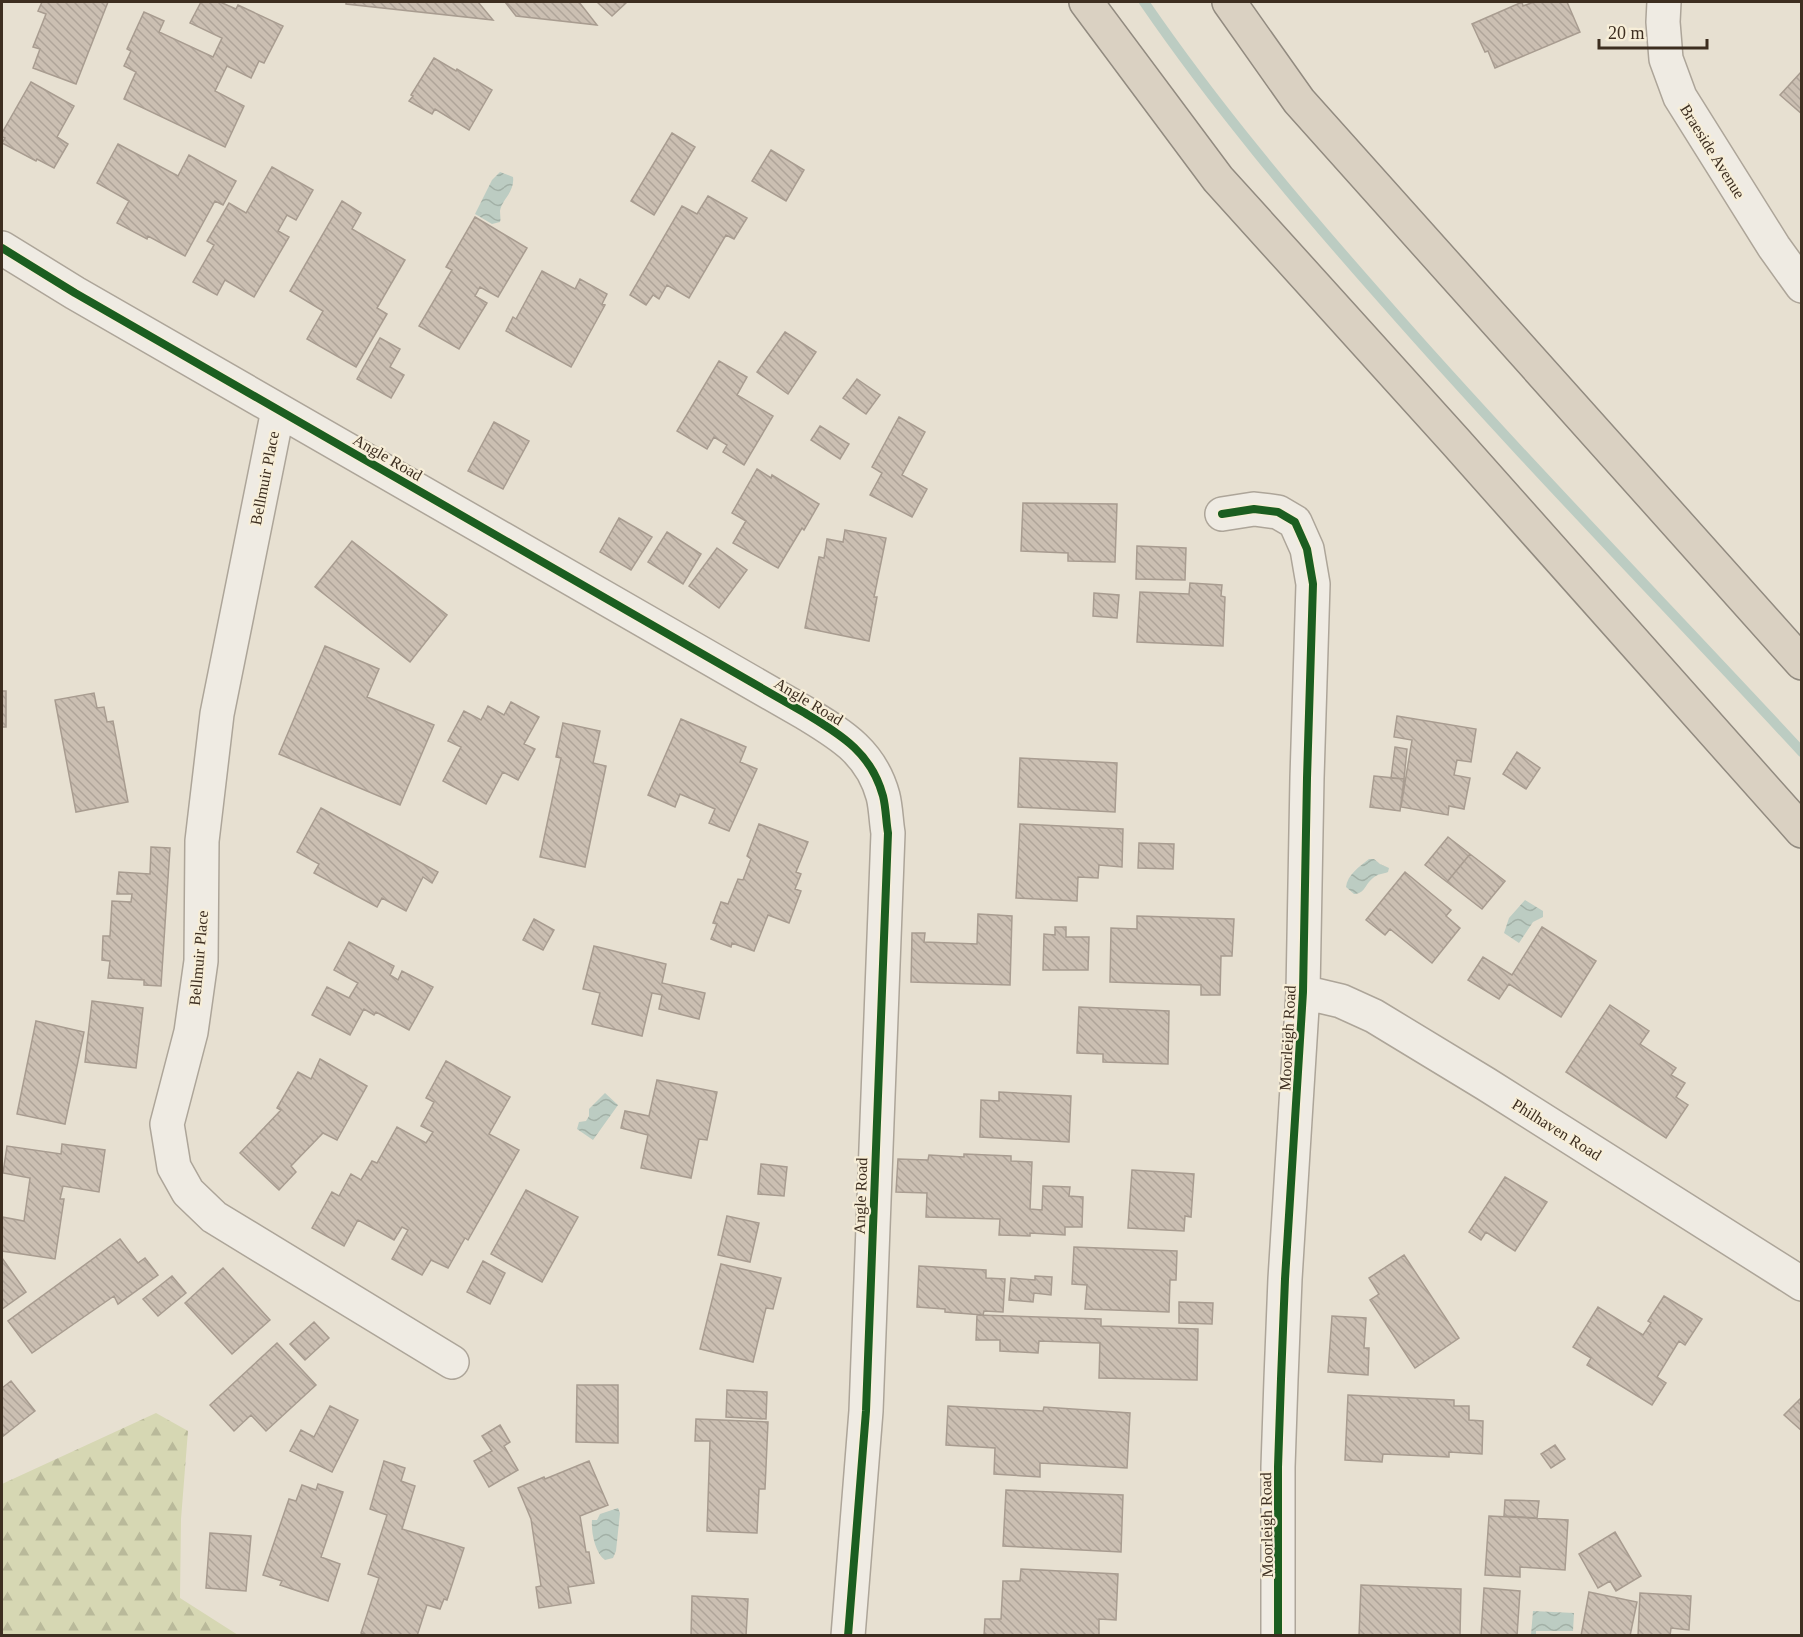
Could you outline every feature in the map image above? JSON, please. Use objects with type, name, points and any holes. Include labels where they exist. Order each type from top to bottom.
[{"type":"highway","points":[[1086,2],[1218,179],[1802,831]]},
{"type":"highway","points":[[1228,2],[1299,100],[1802,663]]},
{"type":"street","name":"Braeside Avenue","points":[[1664,2],[1662,22],[1666,59],[1680,97],[1774,247],[1802,286]]},
{"type":"street","name":"Angle Road","points":[[2,248],[278,410],[805,713],[848,740],[871,766],[883,796],[888,833],[866,1412],[848,1635]]},
{"type":"street","name":"Bellmuir Place","points":[[278,410],[217,714],[202,841],[201,961],[191,1032],[167,1124],[174,1167],[188,1192],[214,1217],[452,1362]]},
{"type":"street","name":"Moorleigh Road","points":[[1222,514],[1254,508],[1278,512],[1295,522],[1307,549],[1314,584],[1303,992],[1281,1379],[1278,1467],[1278,1635]]},
{"type":"street","name":"Philhaven Road","points":[[1303,992],[1341,1001],[1374,1016],[1486,1084],[1802,1284]]},
{"type":"green space","points":[[156,1413],[188,1431],[181,1519],[180,1598],[238,1635],[2,1635],[2,1484]]},
{"type":"water","points":[[500,172],[513,177],[513,182],[501,207],[500,222],[492,224],[475,214],[492,180]]},
{"type":"water","points":[[1369,859],[1374,859],[1389,868],[1388,872],[1370,880],[1363,891],[1354,894],[1346,887],[1347,883],[1355,871]]},
{"type":"water","points":[[1525,900],[1543,911],[1543,917],[1533,922],[1519,943],[1504,933],[1509,918]]},
{"type":"water","points":[[605,1093],[618,1105],[593,1140],[577,1129],[579,1122],[586,1121],[589,1116],[589,1109]]},
{"type":"water","points":[[618,1508],[620,1513],[616,1551],[613,1558],[605,1560],[594,1542],[592,1520],[597,1520],[600,1514]]},
{"type":"water","points":[[1533,1611],[1574,1613],[1573,1631],[1536,1631],[1536,1635],[1531,1635]]},
{"type":"building","points":[[42,2],[108,2],[76,84],[33,68],[40,49],[33,47],[46,14],[38,11]]},
{"type":"building","points":[[201,2],[220,2],[236,9],[238,5],[283,26],[264,63],[259,61],[251,78],[227,66],[215,91],[244,106],[225,147],[124,99],[136,72],[124,66],[131,51],[127,49],[144,12],[164,21],[159,32],[213,57],[222,38],[190,23]]},
{"type":"building","points":[[346,2],[478,2],[493,20],[346,4]]},
{"type":"building","points":[[505,2],[579,2],[597,25],[516,16]]},
{"type":"building","points":[[597,2],[627,2],[612,16]]},
{"type":"building","points":[[1522,2],[1523,6],[1534,2],[1567,2],[1580,32],[1495,68],[1472,24]]},
{"type":"building","points":[[434,58],[492,90],[469,130],[435,109],[432,114],[409,101]]},
{"type":"building","points":[[1802,71],[1802,114],[1780,95]]},
{"type":"building","points":[[31,82],[74,106],[57,137],[68,144],[54,168],[2,143],[5,138],[2,137],[2,133]]},
{"type":"building","points":[[672,133],[695,147],[654,215],[631,201]]},
{"type":"building","points":[[118,144],[178,176],[189,155],[236,181],[223,205],[215,201],[185,256],[148,236],[147,239],[117,223],[129,201],[97,183]]},
{"type":"building","points":[[771,150],[804,170],[786,201],[752,181]]},
{"type":"building","points":[[272,167],[313,190],[296,220],[287,215],[278,231],[289,237],[254,297],[225,280],[217,295],[193,282],[214,245],[207,241],[229,203],[246,213]]},
{"type":"building","points":[[708,196],[747,218],[734,239],[726,235],[689,298],[667,285],[659,299],[653,295],[646,305],[630,295],[682,206],[697,214]]},
{"type":"building","points":[[342,201],[361,213],[352,229],[405,260],[377,308],[387,314],[356,367],[307,339],[323,311],[290,291]]},
{"type":"building","points":[[475,217],[527,248],[498,297],[480,287],[475,296],[487,303],[459,349],[419,326],[452,270],[446,267]]},
{"type":"building","points":[[542,271],[575,289],[580,279],[607,294],[602,304],[605,305],[571,367],[506,331],[513,317],[516,319]]},
{"type":"building","points":[[785,332],[816,352],[788,394],[757,372]]},
{"type":"building","points":[[380,338],[400,349],[390,367],[404,375],[391,398],[357,379]]},
{"type":"building","points":[[719,361],[747,377],[737,395],[773,416],[744,465],[723,452],[727,445],[714,437],[707,449],[677,431]]},
{"type":"building","points":[[857,379],[880,395],[866,414],[843,398]]},
{"type":"building","points":[[899,417],[925,432],[902,475],[927,489],[912,517],[870,495],[882,473],[872,467]]},
{"type":"building","points":[[494,422],[529,441],[503,489],[468,471]]},
{"type":"building","points":[[820,426],[849,444],[840,459],[811,440]]},
{"type":"building","points":[[757,469],[771,478],[772,475],[819,504],[778,568],[733,543],[746,521],[732,513]]},
{"type":"building","points":[[1023,503],[1117,504],[1115,562],[1068,561],[1068,553],[1021,551]]},
{"type":"building","points":[[619,518],[652,537],[631,570],[600,552]]},
{"type":"building","points":[[845,530],[886,538],[874,597],[877,597],[869,641],[805,628],[819,557],[824,558],[827,539],[843,542]]},
{"type":"building","points":[[667,532],[701,554],[683,584],[648,562]]},
{"type":"building","points":[[352,541],[447,615],[410,662],[315,587]]},
{"type":"building","points":[[1137,546],[1186,548],[1185,580],[1136,579]]},
{"type":"building","points":[[717,548],[747,570],[719,608],[689,586]]},
{"type":"building","points":[[1190,583],[1222,585],[1221,596],[1225,597],[1223,646],[1137,642],[1140,592],[1189,594]]},
{"type":"building","points":[[1094,593],[1119,595],[1117,618],[1093,616]]},
{"type":"building","points":[[325,646],[379,669],[367,697],[434,725],[400,805],[279,754]]},
{"type":"building","points":[[2,691],[6,691],[6,727],[2,727]]},
{"type":"building","points":[[94,693],[97,708],[104,707],[107,722],[113,721],[128,802],[76,812],[55,700]]},
{"type":"building","points":[[511,702],[539,717],[524,744],[535,749],[518,780],[503,772],[486,804],[443,781],[461,747],[448,741],[464,711],[481,720],[488,706],[504,715]]},
{"type":"building","points":[[1397,716],[1476,729],[1471,762],[1457,760],[1454,775],[1470,778],[1464,809],[1449,806],[1448,815],[1401,807],[1412,740],[1394,737]]},
{"type":"building","points":[[681,719],[746,747],[740,762],[757,769],[729,831],[709,823],[715,809],[680,794],[675,807],[648,795]]},
{"type":"building","points":[[563,723],[600,731],[593,763],[606,766],[585,867],[540,857],[561,758],[556,757]]},
{"type":"building","points":[[1395,747],[1407,749],[1404,779],[1391,778]]},
{"type":"building","points":[[1517,752],[1540,768],[1526,789],[1503,774]]},
{"type":"building","points":[[1020,758],[1117,763],[1115,812],[1018,807]]},
{"type":"building","points":[[1374,776],[1404,779],[1400,811],[1370,807]]},
{"type":"building","points":[[321,808],[438,872],[432,883],[423,877],[406,911],[382,898],[377,907],[314,873],[319,864],[297,852]]},
{"type":"building","points":[[759,824],[808,842],[796,872],[801,874],[795,889],[801,891],[789,923],[768,915],[754,951],[732,943],[731,947],[711,939],[717,924],[713,923],[721,902],[728,904],[738,879],[743,880],[751,859],[747,856]]},
{"type":"building","points":[[1020,824],[1123,829],[1122,867],[1099,865],[1098,878],[1078,877],[1077,901],[1016,898]]},
{"type":"building","points":[[1448,837],[1470,854],[1447,882],[1425,865]]},
{"type":"building","points":[[1139,843],[1174,844],[1173,869],[1138,868]]},
{"type":"building","points":[[151,847],[170,848],[161,986],[144,985],[144,980],[108,978],[110,961],[102,960],[103,936],[110,936],[112,901],[131,902],[132,894],[117,894],[119,872],[150,874]]},
{"type":"building","points":[[1470,854],[1505,881],[1482,909],[1447,882]]},
{"type":"building","points":[[1405,872],[1451,910],[1446,916],[1460,928],[1432,963],[1390,929],[1385,935],[1366,920]]},
{"type":"building","points":[[978,914],[1012,916],[1010,985],[911,982],[912,933],[925,933],[924,942],[977,944]]},
{"type":"building","points":[[1137,916],[1234,919],[1232,956],[1221,956],[1220,995],[1201,995],[1201,985],[1110,982],[1111,928],[1137,929]]},
{"type":"building","points":[[534,919],[554,930],[543,950],[523,940]]},
{"type":"building","points":[[1055,927],[1066,927],[1066,937],[1089,937],[1088,970],[1043,970],[1044,934],[1055,935]]},
{"type":"building","points":[[1542,927],[1596,961],[1561,1017],[1509,984],[1499,999],[1468,980],[1483,957],[1512,975]]},
{"type":"building","points":[[349,942],[394,966],[390,975],[398,980],[402,971],[433,987],[409,1030],[376,1012],[374,1015],[364,1009],[350,1035],[312,1015],[327,987],[349,998],[358,983],[334,970]]},
{"type":"building","points":[[594,946],[666,964],[662,983],[705,993],[699,1019],[659,1009],[662,995],[652,993],[642,1036],[592,1024],[600,993],[583,989]]},
{"type":"building","points":[[92,1001],[143,1008],[136,1068],[85,1062]]},
{"type":"building","points":[[1610,1005],[1649,1031],[1640,1044],[1676,1068],[1671,1075],[1685,1083],[1676,1097],[1688,1105],[1666,1138],[1566,1072]]},
{"type":"building","points":[[1079,1007],[1169,1011],[1168,1064],[1103,1062],[1103,1054],[1077,1053]]},
{"type":"building","points":[[36,1021],[84,1032],[65,1124],[17,1114]]},
{"type":"building","points":[[320,1059],[367,1086],[337,1140],[323,1133],[291,1166],[296,1172],[279,1190],[240,1153],[281,1110],[277,1108],[298,1072],[311,1079]]},
{"type":"building","points":[[446,1061],[510,1097],[489,1134],[519,1150],[468,1240],[465,1238],[448,1268],[431,1260],[422,1275],[392,1259],[408,1230],[402,1227],[394,1240],[358,1220],[344,1246],[312,1228],[332,1192],[339,1196],[351,1174],[361,1180],[372,1161],[377,1163],[397,1127],[426,1143],[433,1132],[421,1126],[434,1102],[426,1098]]},
{"type":"building","points":[[657,1080],[717,1092],[707,1140],[699,1139],[691,1178],[641,1168],[648,1135],[621,1128],[625,1111],[649,1116]]},
{"type":"building","points":[[999,1092],[1071,1096],[1069,1142],[980,1137],[981,1100],[999,1101]]},
{"type":"building","points":[[62,1144],[105,1150],[99,1192],[63,1186],[60,1199],[64,1199],[55,1259],[2,1251],[2,1217],[24,1221],[30,1178],[3,1173],[7,1146],[61,1154]]},
{"type":"building","points":[[964,1154],[1011,1156],[1011,1161],[1032,1162],[1030,1209],[1042,1210],[1043,1186],[1070,1187],[1069,1196],[1083,1197],[1082,1227],[1065,1227],[1065,1235],[1030,1233],[1030,1236],[999,1235],[1000,1219],[926,1217],[927,1193],[896,1192],[898,1159],[928,1160],[929,1155],[964,1157]]},
{"type":"building","points":[[761,1164],[787,1167],[784,1196],[758,1194]]},
{"type":"building","points":[[1132,1170],[1194,1174],[1191,1217],[1185,1216],[1184,1231],[1128,1228]]},
{"type":"building","points":[[1505,1177],[1547,1202],[1515,1251],[1486,1232],[1481,1240],[1469,1232]]},
{"type":"building","points":[[526,1190],[578,1217],[542,1282],[491,1254]]},
{"type":"building","points":[[727,1216],[759,1223],[750,1262],[718,1255]]},
{"type":"building","points":[[120,1239],[138,1263],[145,1258],[158,1275],[118,1304],[114,1296],[32,1353],[8,1321]]},
{"type":"building","points":[[1074,1247],[1177,1251],[1176,1280],[1170,1280],[1169,1312],[1085,1309],[1087,1285],[1072,1284]]},
{"type":"building","points":[[1404,1255],[1459,1338],[1415,1368],[1370,1300],[1379,1294],[1369,1278]]},
{"type":"building","points":[[2,1258],[26,1292],[2,1309]]},
{"type":"building","points":[[483,1261],[505,1273],[490,1304],[467,1292]]},
{"type":"building","points":[[721,1264],[781,1278],[773,1309],[766,1308],[753,1362],[700,1349]]},
{"type":"building","points":[[919,1266],[986,1270],[986,1278],[1005,1279],[1003,1312],[984,1311],[983,1315],[917,1307]]},
{"type":"building","points":[[223,1268],[270,1320],[232,1354],[185,1303]]},
{"type":"building","points":[[172,1276],[186,1293],[158,1316],[143,1299]]},
{"type":"building","points":[[1035,1276],[1052,1277],[1051,1295],[1034,1293],[1033,1302],[1009,1300],[1011,1278],[1035,1280]]},
{"type":"building","points":[[1664,1296],[1702,1319],[1685,1345],[1679,1341],[1657,1377],[1666,1383],[1652,1405],[1587,1365],[1591,1358],[1573,1347],[1598,1307],[1643,1335],[1651,1323],[1648,1321]]},
{"type":"building","points":[[1179,1302],[1213,1303],[1212,1324],[1179,1323]]},
{"type":"building","points":[[977,1315],[1101,1319],[1101,1326],[1198,1329],[1197,1380],[1099,1378],[1100,1343],[1039,1341],[1038,1353],[1000,1351],[1000,1340],[976,1340]]},
{"type":"building","points":[[1332,1316],[1366,1318],[1364,1348],[1369,1348],[1368,1375],[1328,1372]]},
{"type":"building","points":[[314,1322],[329,1338],[305,1360],[290,1344]]},
{"type":"building","points":[[277,1343],[316,1385],[266,1431],[251,1415],[234,1431],[210,1405]]},
{"type":"building","points":[[11,1381],[35,1411],[2,1437],[2,1388]]},
{"type":"building","points":[[577,1385],[618,1385],[618,1443],[576,1442]]},
{"type":"building","points":[[727,1390],[767,1392],[766,1419],[726,1417]]},
{"type":"building","points":[[1348,1395],[1454,1400],[1454,1406],[1469,1406],[1469,1420],[1483,1421],[1482,1454],[1449,1452],[1449,1457],[1383,1454],[1382,1462],[1345,1460]]},
{"type":"building","points":[[1802,1397],[1802,1431],[1784,1415]]},
{"type":"building","points":[[330,1406],[358,1420],[332,1472],[290,1451],[301,1430],[314,1437]]},
{"type":"building","points":[[948,1406],[1043,1411],[1044,1407],[1130,1413],[1127,1468],[1040,1463],[1040,1477],[994,1474],[995,1448],[946,1445]]},
{"type":"building","points":[[696,1419],[768,1422],[765,1489],[759,1489],[757,1533],[707,1531],[710,1441],[695,1441]]},
{"type":"building","points":[[500,1425],[510,1442],[504,1446],[518,1470],[489,1487],[474,1461],[492,1451],[482,1436]]},
{"type":"building","points":[[1555,1445],[1565,1459],[1551,1468],[1541,1454]]},
{"type":"building","points":[[384,1461],[405,1468],[401,1481],[415,1486],[402,1529],[464,1548],[447,1600],[444,1599],[440,1609],[427,1605],[417,1636],[368,1636],[361,1633],[379,1578],[368,1574],[387,1515],[370,1509]]},
{"type":"building","points":[[589,1461],[608,1505],[580,1516],[594,1583],[568,1587],[571,1603],[539,1608],[536,1587],[541,1586],[531,1519],[518,1488]]},
{"type":"building","points":[[318,1484],[343,1492],[321,1557],[340,1564],[328,1601],[280,1585],[282,1581],[263,1575],[289,1499],[296,1501],[302,1485],[316,1490]]},
{"type":"building","points":[[1006,1490],[1123,1495],[1121,1552],[1003,1546]]},
{"type":"building","points":[[1505,1500],[1539,1501],[1537,1518],[1504,1516]]},
{"type":"building","points":[[1489,1516],[1568,1520],[1565,1570],[1520,1567],[1520,1577],[1485,1575]]},
{"type":"building","points":[[1615,1532],[1641,1576],[1616,1591],[1610,1581],[1598,1588],[1579,1554]]},
{"type":"building","points":[[210,1533],[251,1536],[246,1591],[206,1588]]},
{"type":"building","points":[[1021,1569],[1118,1574],[1116,1620],[1099,1619],[1099,1636],[984,1636],[985,1619],[1001,1619],[1003,1581],[1020,1581]]},
{"type":"building","points":[[1361,1585],[1461,1589],[1460,1636],[1359,1636]]},
{"type":"building","points":[[1484,1588],[1520,1591],[1517,1636],[1481,1636]]},
{"type":"building","points":[[1589,1592],[1637,1602],[1630,1636],[1581,1636]]},
{"type":"building","points":[[1640,1593],[1691,1596],[1689,1630],[1671,1628],[1670,1636],[1638,1636]]},
{"type":"building","points":[[692,1596],[748,1599],[746,1636],[691,1636]]},
{"type":"waterway","points":[[1144,2],[1229,117],[1289,191],[1433,357],[1802,752]]},
{"type":"cycle path","points":[[2,248],[75,293],[805,713],[853,746],[871,768],[883,796],[888,833],[866,1411],[848,1636]]},
{"type":"cycle path","points":[[1222,514],[1254,509],[1278,512],[1295,522],[1307,549],[1313,584],[1303,992],[1285,1279],[1278,1467],[1278,1636]]}]
